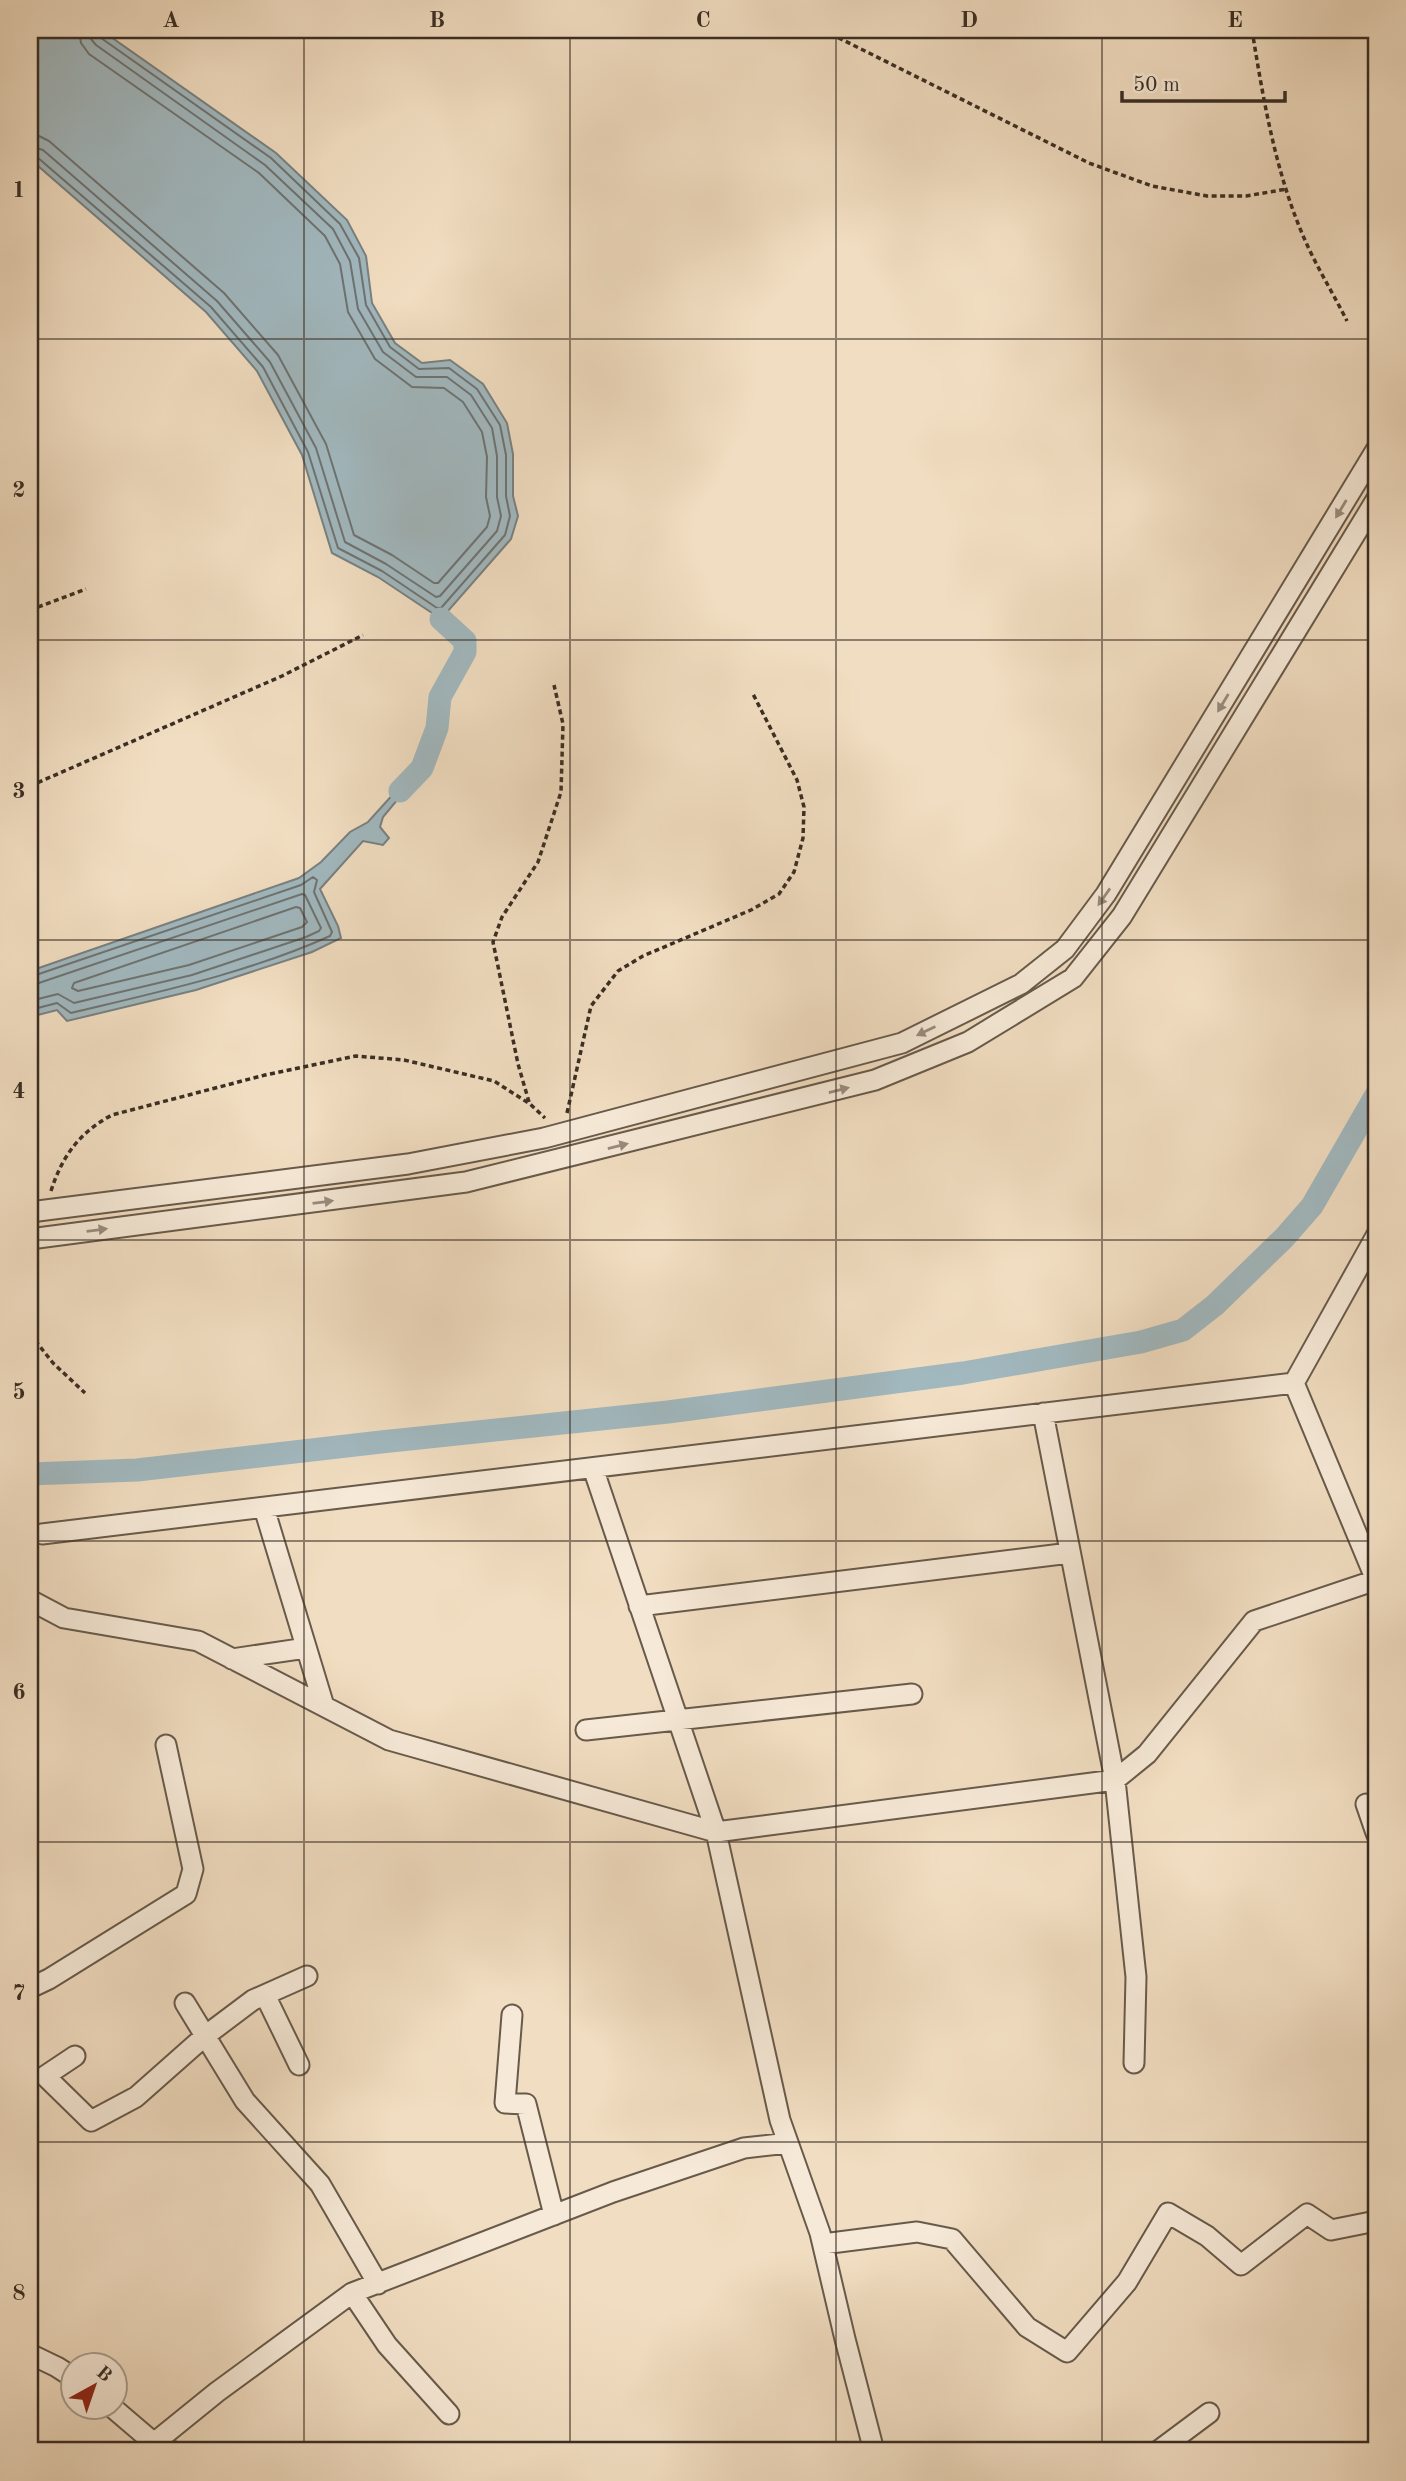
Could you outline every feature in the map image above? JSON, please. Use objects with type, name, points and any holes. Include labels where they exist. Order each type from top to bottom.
[{"type":"street","points":[[50,1236],[37,1211],[408,1164],[562,1133],[902,1043],[1021,984],[1065,949],[1107,894],[1376,450]]},
{"type":"street","points":[[30,1239],[466,1182],[875,1080],[968,1042],[1073,978],[1122,916],[1376,500]]},
{"type":"street","points":[[1142,836],[1163,850]]},
{"type":"street","points":[[562,1133],[569,1158]]},
{"type":"street","points":[[1294,1383],[1376,1236]]},
{"type":"street","points":[[42,1534],[1294,1383]]},
{"type":"street","points":[[30,1600],[64,1618],[198,1641],[389,1740],[716,1832],[1115,1780],[1147,1754],[1254,1621],[1376,1580],[1294,1383]]},
{"type":"street","points":[[1043,1413],[1115,1780],[1136,1977],[1134,2063]]},
{"type":"street","points":[[593,1468],[716,1832],[780,2120],[823,2244],[874,2451]]},
{"type":"street","points":[[264,1508],[324,1706]]},
{"type":"street","points":[[639,1606],[1070,1553]]},
{"type":"street","points":[[232,1659],[306,1648]]},
{"type":"street","points":[[586,1730],[912,1694]]},
{"type":"street","points":[[30,1988],[186,1894],[192,1869],[166,1745]]},
{"type":"street","points":[[1366,1804],[1376,1833]]},
{"type":"street","points":[[75,2056],[37,2081],[91,2121],[136,2097],[205,2036],[253,2000],[307,1976]]},
{"type":"street","points":[[265,1995],[299,2065]]},
{"type":"street","points":[[185,2003],[245,2101],[320,2184],[378,2284]]},
{"type":"street","points":[[512,2015],[505,2103],[526,2104],[554,2215]]},
{"type":"street","points":[[152,2447],[217,2392],[352,2293],[613,2192],[744,2148],[788,2143]]},
{"type":"street","points":[[823,2244],[917,2232],[952,2239],[1027,2327],[1067,2352],[1127,2282],[1168,2213],[1207,2236],[1241,2265],[1307,2214],[1331,2230],[1376,2221]]},
{"type":"street","points":[[352,2293],[387,2345],[449,2414]]},
{"type":"street","points":[[30,2354],[60,2369]]},
{"type":"street","points":[[1158,2451],[1209,2413]]},
{"type":"street","points":[[128,2422],[152,2447],[172,2451]]},
{"type":"path","points":[[823,30],[1089,163],[1152,186],[1207,196],[1245,196],[1287,189]]},
{"type":"path","points":[[1252,30],[1268,124],[1287,189],[1308,248],[1347,321]]},
{"type":"path","points":[[30,610],[86,589]]},
{"type":"path","points":[[30,786],[282,676],[363,635]]},
{"type":"path","points":[[530,1104],[518,1064],[493,942],[502,917],[538,862],[561,792],[563,724],[554,685]]},
{"type":"path","points":[[37,1211],[73,1146],[91,1126],[112,1115],[265,1075],[356,1056],[404,1060],[494,1081],[530,1104],[562,1133],[591,1006],[618,971],[643,956],[751,910],[779,894],[794,872],[803,838],[804,807],[797,780],[753,694]]},
{"type":"path","points":[[30,1334],[53,1363],[85,1393]]},
{"type":"water","points":[[30,30],[101,30],[276,153],[347,220],[366,256],[372,303],[395,343],[422,363],[450,360],[483,384],[507,423],[513,454],[513,496],[518,516],[511,539],[441,619],[378,577],[332,553],[302,455],[257,371],[206,312],[30,159]]},
{"type":"water","points":[[396,791],[403,793],[383,817],[380,827],[389,838],[383,845],[363,841],[320,889],[341,938],[312,952],[196,990],[67,1021],[57,1010],[30,1017],[30,971],[299,878],[321,862],[350,832],[368,822]]},
{"type":"waterway","points":[[400,791],[422,768],[437,728],[440,697],[465,652],[465,641],[441,619]]},
{"type":"waterway","points":[[30,1474],[137,1470],[668,1412],[963,1373],[1141,1342],[1183,1330],[1215,1305],[1284,1238],[1312,1206],[1376,1095]]}]
